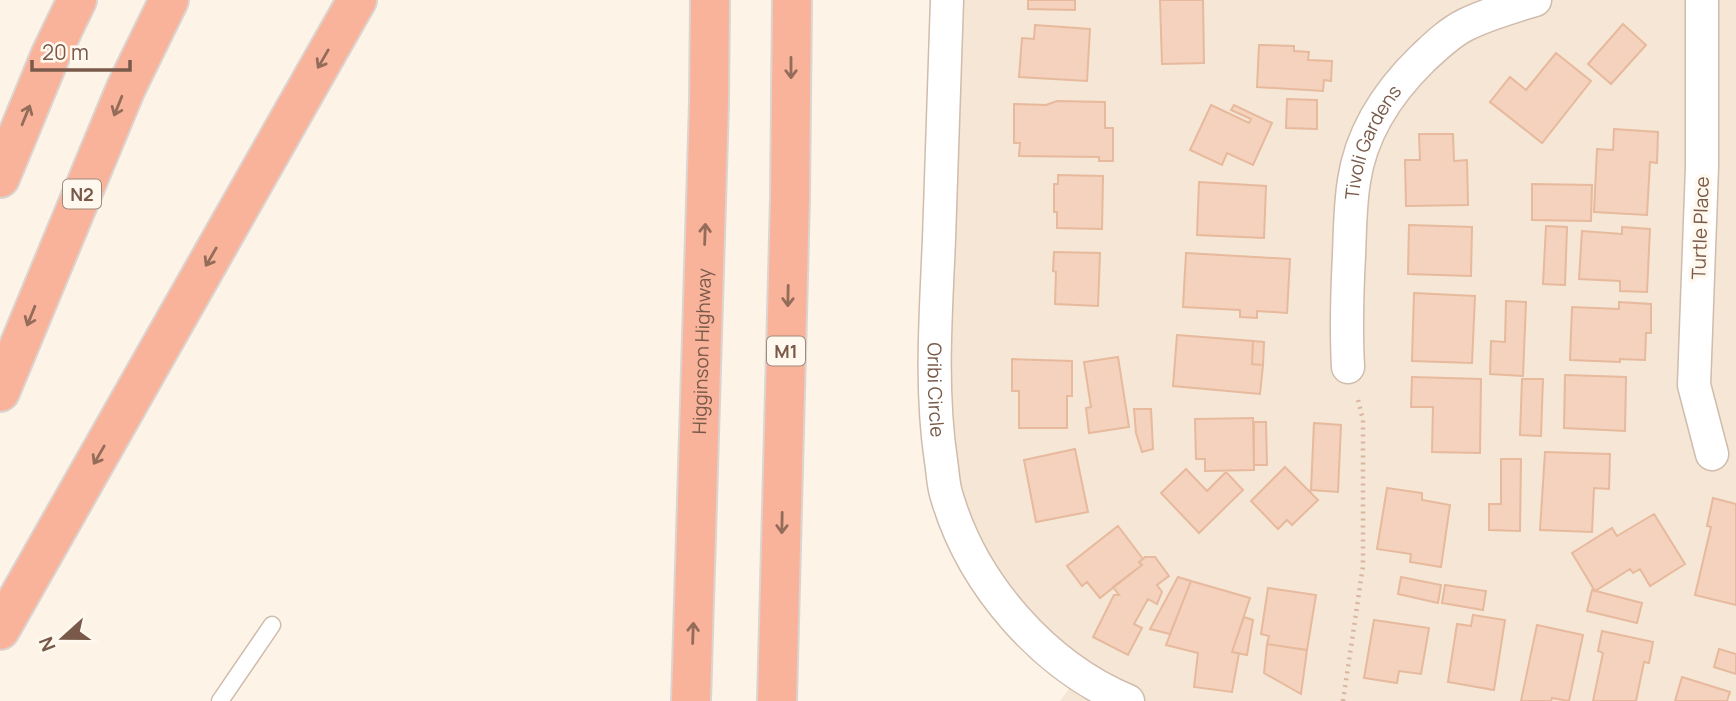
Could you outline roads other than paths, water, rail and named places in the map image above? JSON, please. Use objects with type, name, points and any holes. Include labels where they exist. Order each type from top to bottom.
[{"type":"highway","points":[[0,178],[51,54],[77,0]]},
{"type":"highway","name":"N2","points":[[0,391],[126,88],[169,0]]},
{"type":"highway","points":[[0,630],[357,0]]},
{"type":"highway","points":[[698,0],[709,103]]},
{"type":"highway","name":"Higginson Highway","points":[[691,701],[710,0]]},
{"type":"highway","name":"M1","points":[[777,701],[790,198],[792,0]]},
{"type":"street","name":"Oribi Circle","points":[[947,0],[934,355],[936,426],[946,497],[966,546],[1003,606],[1032,639],[1095,685],[1128,701]]},
{"type":"street","name":"Tivoli Gardens","points":[[1348,367],[1346,324],[1351,204],[1361,150],[1372,124],[1410,71],[1445,38],[1464,25],[1535,0]]},
{"type":"street","name":"Turtle Place","points":[[1702,0],[1702,141],[1694,384],[1712,454]]},
{"type":"lane","points":[[220,701],[272,625]]}]
